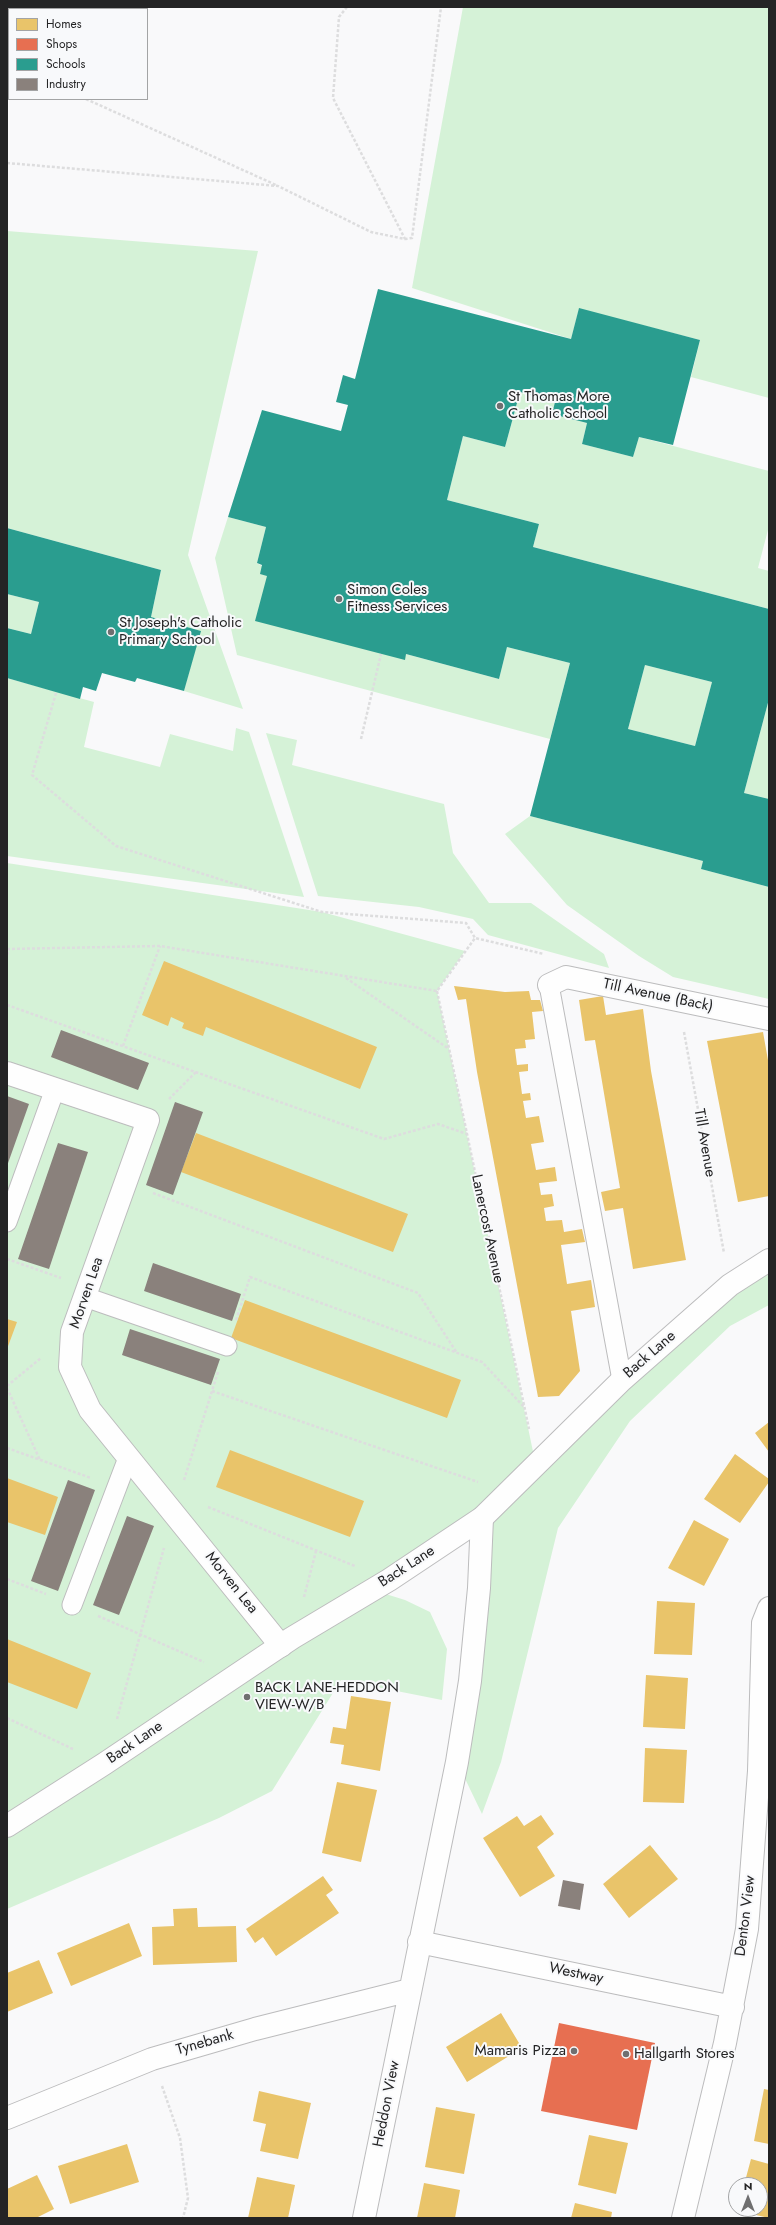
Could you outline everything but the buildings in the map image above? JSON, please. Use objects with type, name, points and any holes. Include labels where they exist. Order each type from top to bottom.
[{"type":"street","name":"Till Avenue (Back)","points":[[549,985],[566,977],[769,1019]]},
{"type":"street","points":[[7,1073],[148,1120]]},
{"type":"street","name":"Morven Lea","points":[[148,1120],[72,1332],[70,1367],[90,1410],[128,1458],[176,1504],[281,1646]]},
{"type":"street","name":"Back Lane","points":[[7,1826],[104,1764],[281,1646],[389,1580],[482,1518],[622,1380],[730,1285],[769,1260]]},
{"type":"street","name":"Heddon View","points":[[364,2218],[419,1942],[457,1762],[470,1681],[479,1588],[482,1518]]},
{"type":"street","name":"Denton View","points":[[683,2218],[733,2007],[747,1929],[759,1771],[763,1623],[769,1608]]},
{"type":"street","name":"Westway","points":[[419,1942],[733,2007]]},
{"type":"street","name":"Tynebank","points":[[7,2118],[152,2059],[255,2028],[410,1990]]},
{"type":"lane","points":[[549,985],[622,1380]]},
{"type":"lane","points":[[7,1222],[55,1089]]},
{"type":"lane","points":[[86,1292],[227,1346]]},
{"type":"lane","points":[[72,1605],[128,1458]]},
{"type":"path","points":[[347,7],[339,17],[333,98],[405,239]]},
{"type":"path","points":[[88,100],[278,186],[371,232],[405,239],[412,238],[441,7]]},
{"type":"path","points":[[7,163],[278,186]]},
{"type":"path","points":[[361,738],[381,654]]},
{"type":"path","points":[[56,693],[32,775],[116,846],[322,912],[466,923],[475,938],[549,955]]},
{"type":"path","points":[[7,955],[8,949],[160,946],[437,991],[475,938]]},
{"type":"path","points":[[123,1046],[160,946]]},
{"type":"path","points":[[344,977],[449,1049]]},
{"type":"path","name":"Lanercost Avenue","points":[[437,991],[536,1466]]},
{"type":"path","name":"Till Avenue","points":[[678,1001],[730,1285]]},
{"type":"path","points":[[7,1005],[384,1139],[438,1124],[467,1134]]},
{"type":"path","points":[[148,1120],[197,1072]]},
{"type":"path","points":[[126,1183],[418,1293],[458,1353]]},
{"type":"path","points":[[7,1259],[86,1292]]},
{"type":"path","points":[[7,1718],[104,1764],[176,1504],[250,1277],[482,1362],[525,1408]]},
{"type":"path","points":[[7,1388],[41,1460]]},
{"type":"path","points":[[212,1391],[509,1493]]},
{"type":"path","points":[[7,1448],[117,1487]]},
{"type":"path","points":[[176,1504],[389,1580]]},
{"type":"path","points":[[7,1579],[140,1634],[236,1677]]},
{"type":"path","points":[[152,2059],[180,2138],[188,2198],[183,2218]]},
{"type":"green space","points":[[463,7],[769,7],[769,398],[691,377],[700,340],[579,309],[571,339],[412,288]]},
{"type":"green space","points":[[7,231],[258,251],[188,555],[243,709],[184,691],[200,631],[151,617],[161,570],[7,528]]},
{"type":"green space","points":[[520,392],[555,402],[552,414],[587,423],[582,444],[633,457],[639,437],[769,471],[769,526],[758,568],[769,571],[769,609],[533,547],[539,524],[447,500],[463,436],[505,447]]},
{"type":"green space","points":[[228,517],[266,527],[257,563],[406,654],[499,679],[507,647],[570,663],[550,739],[237,655],[215,558]]},
{"type":"green space","points":[[7,594],[39,602],[31,634],[7,628]]},
{"type":"green space","points":[[645,665],[712,682],[695,746],[628,729]]},
{"type":"green space","points":[[7,678],[94,702],[84,747],[160,767],[170,734],[233,751],[236,728],[249,732],[304,897],[7,856]]},
{"type":"green space","points":[[769,699],[769,799],[744,793]]},
{"type":"green space","points":[[266,733],[297,740],[292,765],[444,804],[453,853],[489,903],[531,903],[604,954],[609,968],[488,935],[473,919],[419,907],[318,896]]},
{"type":"green space","points":[[530,816],[703,861],[701,869],[769,887],[769,999],[673,977],[639,956],[567,905],[505,834]]},
{"type":"green space","points":[[7,863],[322,912],[465,951],[437,991],[536,1466],[769,1260],[769,1305],[730,1326],[630,1421],[558,1528],[501,1762],[482,1814],[457,1762],[482,1518],[376,1591],[405,1600],[430,1612],[447,1649],[442,1700],[341,1680],[272,1791],[219,1818],[7,1909]]},
{"type":"place","name":"St Thomas More Catholic School","points":[[500,406]]},
{"type":"place","name":"Simon Coles Fitness Services","points":[[339,599]]},
{"type":"place","name":"St Joseph's Catholic Primary School","points":[[111,632]]},
{"type":"place","name":"BACK LANE-HEDDON VIEW-W/B","points":[[247,1697]]},
{"type":"place","name":"Mamaris Pizza","points":[[574,2051]]},
{"type":"place","name":"Hallgarth Stores","points":[[626,2054]]}]
